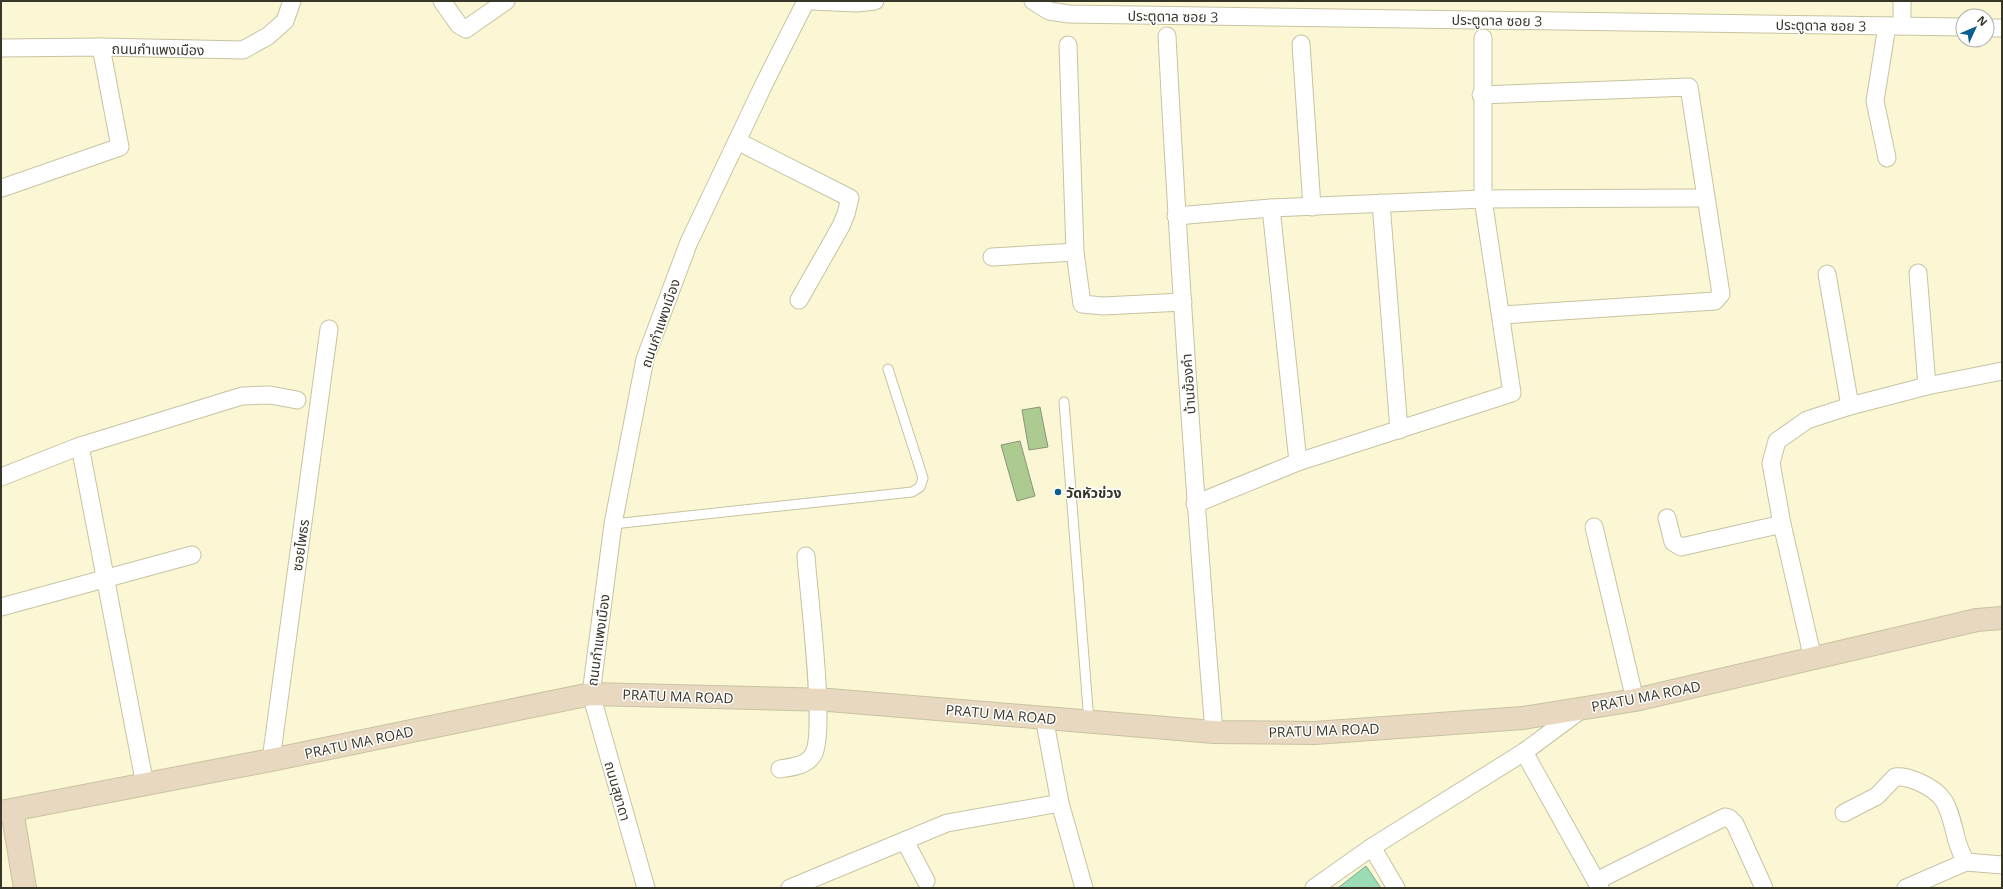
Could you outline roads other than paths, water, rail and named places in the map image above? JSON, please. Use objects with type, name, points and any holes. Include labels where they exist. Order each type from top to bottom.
[{"type":"main road","name":"PRATU MA ROAD","points":[[6,811],[271,760],[591,694],[818,700],[1044,717],[1214,732],[1323,733],[1516,718],[1635,700],[1977,620],[2002,618]]},
{"type":"main road","points":[[6,811],[25,888]]},
{"type":"street","name":"ถนนกำแพงเมือง","points":[[1,48],[101,47],[243,50],[268,36],[284,21],[292,1]]},
{"type":"street","points":[[442,1],[459,25],[466,29],[506,1]]},
{"type":"street","name":"ถนนกำแพงเมือง","points":[[591,694],[614,524],[645,359],[689,242],[737,140],[806,1]]},
{"type":"street","points":[[812,1],[856,3],[875,1]]},
{"type":"street","name":"ประตูดาล ซอย 3","points":[[1033,1],[1050,11],[1069,14],[1955,28]]},
{"type":"street","points":[[1887,158],[1875,101],[1902,1]]},
{"type":"street","name":"บ้านฆ้องคำ","points":[[1167,36],[1176,216],[1183,302],[1195,504],[1214,732]]},
{"type":"street","points":[[1195,504],[1298,462],[1512,393],[1502,315],[1483,199],[1483,38]]},
{"type":"street","points":[[1301,44],[1312,207]]},
{"type":"street","points":[[1068,45],[1075,252],[1082,304],[1183,302]]},
{"type":"street","points":[[2,188],[120,147],[101,47]]},
{"type":"street","points":[[1482,95],[1689,87],[1721,294],[1715,301],[1502,315]]},
{"type":"street","points":[[737,140],[850,198],[841,226],[799,300]]},
{"type":"street","points":[[1176,216],[1271,208],[1483,199],[1698,198]]},
{"type":"street","points":[[1381,203],[1399,430]]},
{"type":"street","points":[[1271,208],[1298,462]]},
{"type":"street","points":[[992,257],[1075,252]]},
{"type":"street","points":[[1918,273],[1927,386]]},
{"type":"street","points":[[1827,274],[1850,406]]},
{"type":"street","name":"ซอยไพธร","points":[[271,760],[329,329]]},
{"type":"street","points":[[1813,659],[1782,524],[1771,463],[1777,441],[1807,420],[1850,406],[1927,386],[2002,371]]},
{"type":"street","points":[[1,477],[80,446],[242,396],[270,395],[297,400]]},
{"type":"street","points":[[80,446],[145,785]]},
{"type":"street","points":[[1667,518],[1673,542],[1681,548],[1782,524]]},
{"type":"street","points":[[1594,527],[1635,700]]},
{"type":"street","points":[[1,607],[192,555]]},
{"type":"street","points":[[780,769],[796,767],[813,755],[817,740],[818,700],[806,556]]},
{"type":"street","name":"ถนนสุชาดา","points":[[591,694],[646,888]]},
{"type":"street","points":[[1314,888],[1372,847],[1524,752],[1584,708]]},
{"type":"street","points":[[1044,717],[1060,803],[1084,888]]},
{"type":"street","points":[[1524,752],[1598,884],[1725,817],[1729,818],[1735,824],[1764,888]]},
{"type":"street","points":[[1844,812],[1877,796],[1895,777],[1906,777],[1934,789],[1945,801],[1958,844],[1966,862]]},
{"type":"street","points":[[790,888],[947,823],[1060,803]]},
{"type":"street","points":[[905,841],[926,881]]},
{"type":"street","points":[[1372,847],[1396,888]]},
{"type":"street","points":[[1906,888],[1966,862],[2002,865]]},
{"type":"lane","points":[[614,524],[912,492],[920,487],[923,478],[888,369]]},
{"type":"lane","points":[[1064,402],[1090,722]]},
{"type":"place","name":"วัดหัวข่วง","points":[[1058,492]]}]
